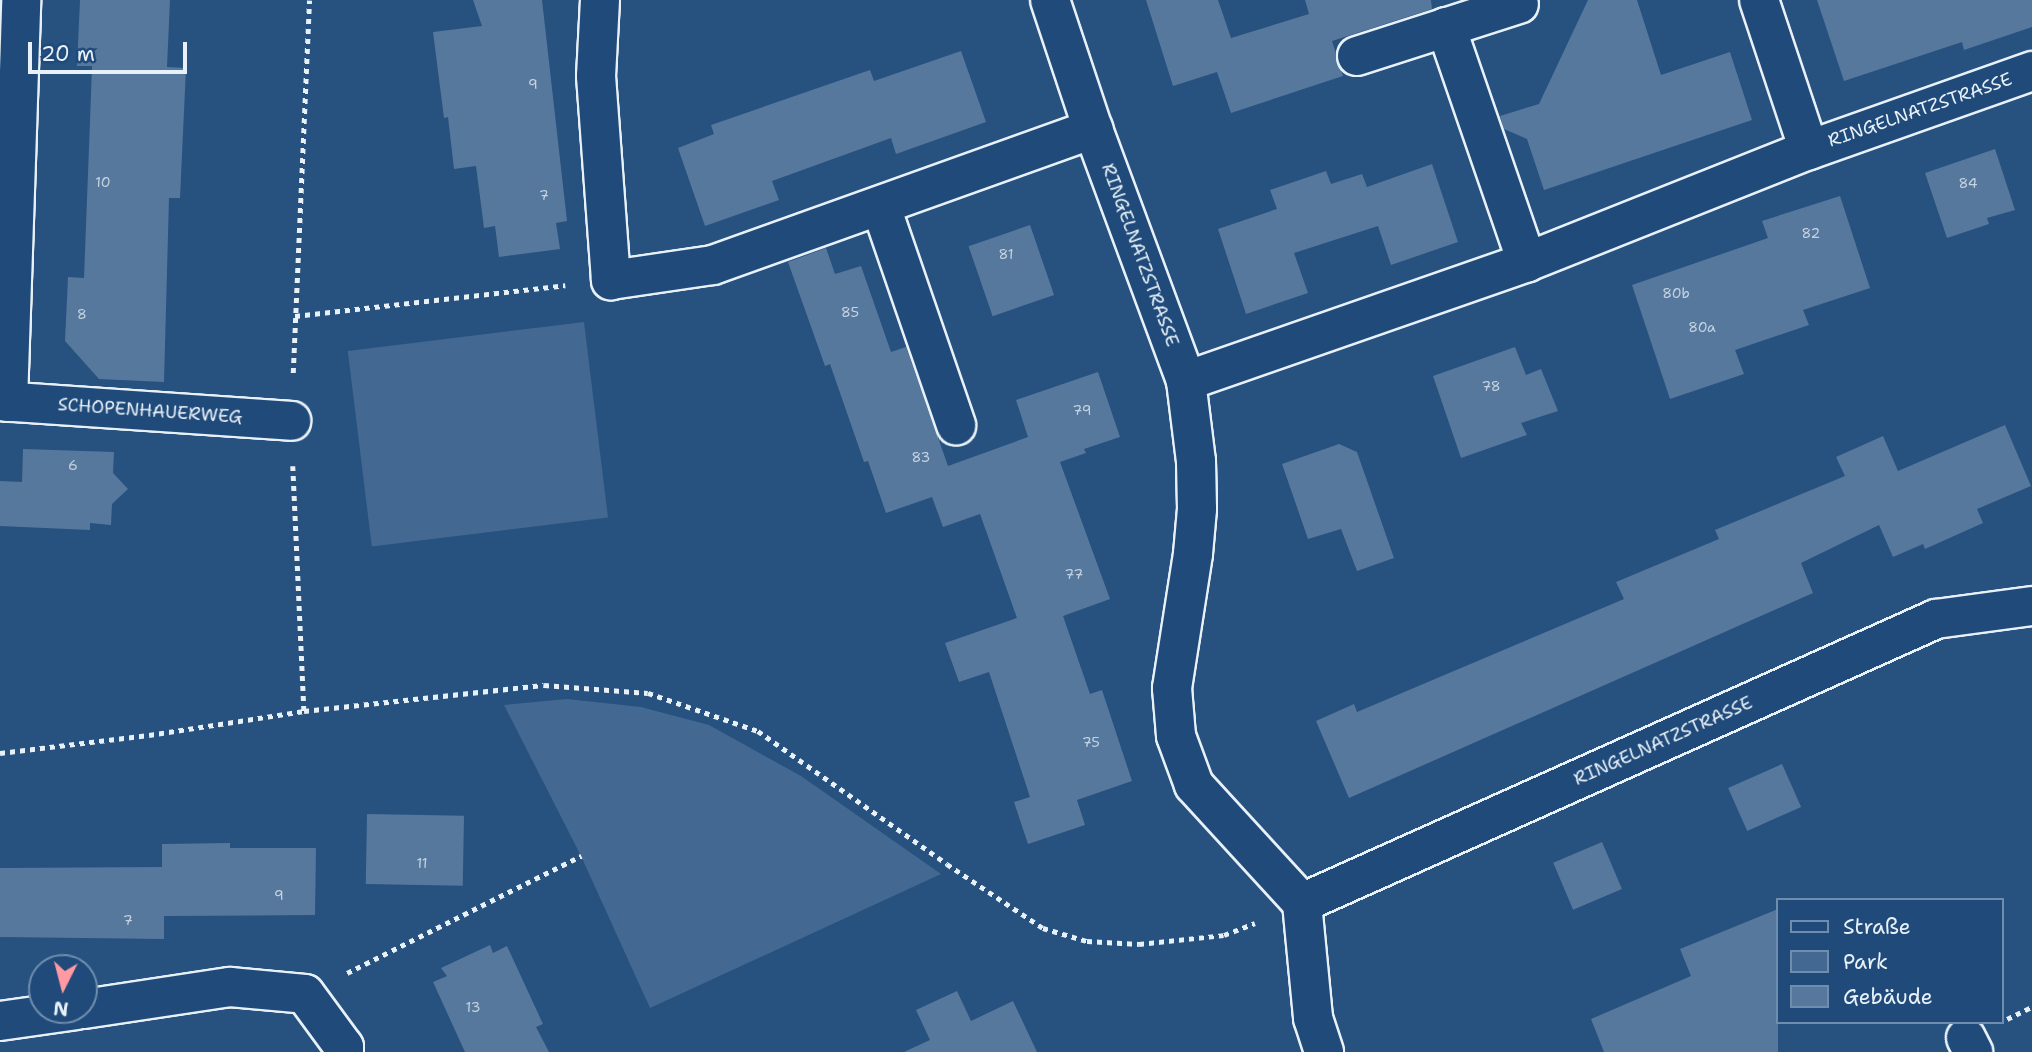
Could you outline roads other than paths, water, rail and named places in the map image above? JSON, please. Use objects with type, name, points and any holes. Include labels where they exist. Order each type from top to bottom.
[{"type":"street","name":"SCHOPENHAUERWEG","points":[[21,0],[4,402],[291,421]]},
{"type":"street","name":"RINGELNATZSTRASSE","points":[[1049,0],[1093,129],[1186,381],[1196,461],[1197,509],[1193,554],[1171,688],[1176,736],[1194,785],[1302,904],[1936,619],[2032,606]]},
{"type":"street","name":"RINGELNATZSTRASSE","points":[[1759,0],[1809,150]]},
{"type":"street","points":[[1357,56],[1519,4]]},
{"type":"street","points":[[599,9],[596,76],[611,280],[713,265],[1093,129]]},
{"type":"street","points":[[1446,27],[1527,262]]},
{"type":"street","name":"RINGELNATZSTRASSE","points":[[1186,381],[1527,262],[1809,150],[2032,71]]},
{"type":"street","points":[[881,207],[956,425]]},
{"type":"street","points":[[1302,904],[1313,1018],[1324,1052]]},
{"type":"street","points":[[98,1007],[230,987],[305,995],[344,1046],[344,1052]]},
{"type":"street","points":[[0,1021],[28,1017]]}]
